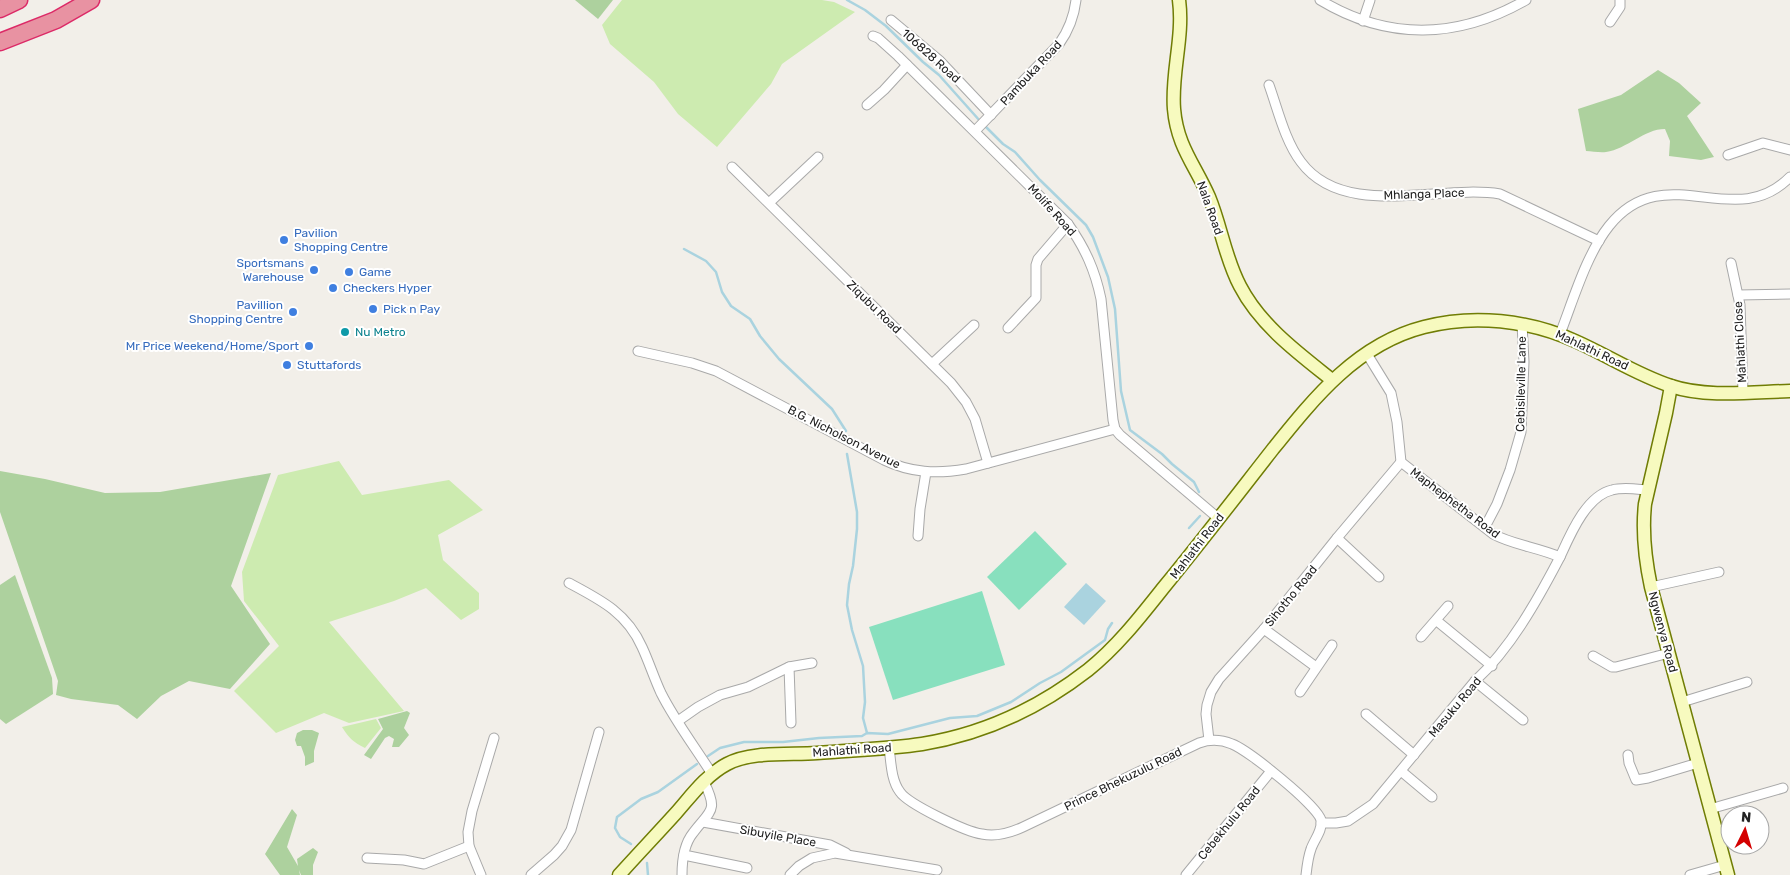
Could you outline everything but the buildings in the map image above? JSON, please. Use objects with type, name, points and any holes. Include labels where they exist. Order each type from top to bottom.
[{"type":"highway","points":[[0,8],[19,0]]},
{"type":"highway","points":[[0,52],[34,37],[56,20],[91,0]]},
{"type":"highway","points":[[0,42],[56,20]]},
{"type":"street","name":"Pambuka Road","points":[[976,130],[1059,44],[1068,31],[1076,0]]},
{"type":"street","name":"Nala Road","points":[[1178,0],[1181,31],[1174,108],[1181,144],[1209,197],[1226,253],[1245,296],[1281,338],[1332,380]]},
{"type":"street","points":[[1320,0],[1343,13],[1363,21],[1396,29],[1433,30],[1457,28],[1502,13],[1526,0]]},
{"type":"street","points":[[1363,21],[1370,0]]},
{"type":"street","points":[[1610,22],[1620,7],[1620,0]]},
{"type":"street","name":"106828 Road","points":[[891,20],[940,61],[990,116]]},
{"type":"street","name":"Molife Road","points":[[873,36],[890,48],[976,130],[1068,224],[1088,256],[1098,282],[1105,328],[1115,429]]},
{"type":"street","points":[[867,104],[884,90],[907,64]]},
{"type":"street","name":"Mhlanga Place","points":[[1269,85],[1290,141],[1300,161],[1321,181],[1341,189],[1380,196],[1398,197],[1468,192],[1500,194],[1599,241]]},
{"type":"street","points":[[1728,155],[1764,143],[1790,150]]},
{"type":"street","points":[[770,202],[818,157]]},
{"type":"street","name":"Ziqubu Road","points":[[732,167],[770,202],[951,383],[976,419],[988,463]]},
{"type":"street","points":[[1560,334],[1582,276],[1599,241],[1608,227],[1630,206],[1650,197],[1672,194],[1732,200],[1746,199],[1774,190],[1790,177]]},
{"type":"street","points":[[1008,328],[1036,298],[1038,259],[1068,224]]},
{"type":"street","name":"Mahlathi Close","points":[[1731,263],[1738,295],[1742,349],[1742,392]]},
{"type":"street","points":[[1738,295],[1790,294]]},
{"type":"street","name":"Mahlathi Road","points":[[619,875],[708,778],[728,763],[758,756],[922,744],[986,728],[1019,714],[1050,697],[1090,668],[1122,637],[1311,402],[1332,380],[1395,336],[1429,325],[1474,320],[1522,324],[1560,334],[1670,386],[1705,392],[1790,391]]},
{"type":"street","name":"Cebisileville Lane","points":[[1484,527],[1497,504],[1510,470],[1521,432],[1524,362],[1522,324]]},
{"type":"street","points":[[932,364],[974,326]]},
{"type":"street","name":"B.G. Nicholson Avenue","points":[[638,351],[716,372],[884,460],[909,469],[926,472],[951,472],[1115,429]]},
{"type":"street","name":"Maphephetha Road","points":[[1367,354],[1391,393],[1398,422],[1401,462],[1493,534],[1506,541],[1543,550],[1560,557]]},
{"type":"street","name":"Ngwenya Road","points":[[1670,386],[1668,405],[1647,490],[1643,518],[1646,566],[1727,870]]},
{"type":"street","points":[[1115,429],[1218,518]]},
{"type":"street","name":"Sihotho Road","points":[[1209,740],[1206,714],[1211,692],[1219,679],[1264,630],[1336,538],[1401,462]]},
{"type":"street","points":[[918,536],[926,472]]},
{"type":"street","points":[[1560,557],[1574,526],[1598,496],[1613,489],[1647,490]]},
{"type":"street","points":[[1336,538],[1380,577]]},
{"type":"street","name":"Masuku Road","points":[[1321,823],[1348,821],[1372,804],[1475,680],[1492,666],[1547,582],[1560,557]]},
{"type":"street","points":[[1651,587],[1719,572]]},
{"type":"street","points":[[569,583],[617,611],[631,627],[641,645],[661,693],[708,778],[712,801],[711,810],[689,840],[684,855],[682,875]]},
{"type":"street","points":[[1421,637],[1437,621],[1448,606]]},
{"type":"street","points":[[1437,621],[1492,666]]},
{"type":"street","points":[[1264,630],[1316,667]]},
{"type":"street","points":[[1300,692],[1332,645]]},
{"type":"street","points":[[1593,656],[1612,667],[1616,667],[1668,653]]},
{"type":"street","points":[[678,721],[710,699],[748,688],[789,667],[812,662]]},
{"type":"street","points":[[789,667],[791,723]]},
{"type":"street","points":[[1475,680],[1523,720]]},
{"type":"street","points":[[1682,702],[1747,682]]},
{"type":"street","points":[[1366,714],[1414,755]]},
{"type":"street","points":[[531,875],[554,855],[562,846],[571,830],[599,732]]},
{"type":"street","points":[[481,875],[468,846],[470,821],[494,738]]},
{"type":"street","points":[[1209,740],[1224,741],[1239,746],[1308,802],[1317,812],[1321,823],[1310,851],[1306,875]]},
{"type":"street","name":"Prince Bhekuzulu Road","points":[[889,747],[895,784],[903,796],[965,829],[991,835],[1012,832],[1192,746],[1209,740]]},
{"type":"street","points":[[1628,755],[1636,780],[1698,764]]},
{"type":"street","name":"Cebekhulu Road","points":[[1186,875],[1271,771]]},
{"type":"street","points":[[1401,771],[1432,797]]},
{"type":"street","points":[[1710,809],[1783,788]]},
{"type":"street","name":"Sibuyile Place","points":[[703,822],[830,845],[851,856]]},
{"type":"street","points":[[367,858],[404,860],[424,864],[468,846]]},
{"type":"street","points":[[790,875],[804,862],[819,855],[835,853],[937,870]]},
{"type":"street","points":[[684,855],[747,868]]},
{"type":"street","points":[[1690,875],[1727,870]]},
{"type":"green space","points":[[575,0],[613,0],[598,19]]},
{"type":"green space","points":[[622,0],[822,0],[834,2],[855,12],[782,64],[771,84],[717,147],[678,114],[654,82],[610,44],[602,25]]},
{"type":"green space","points":[[1658,70],[1679,83],[1701,103],[1687,116],[1714,157],[1701,160],[1669,156],[1670,141],[1665,129],[1650,132],[1614,150],[1604,152],[1586,151],[1578,109],[1621,95]]},
{"type":"green space","points":[[339,461],[362,495],[449,480],[483,510],[438,535],[443,560],[479,593],[479,609],[461,620],[426,588],[394,601],[329,622],[404,711],[349,723],[324,713],[276,733],[234,691],[279,646],[244,601],[242,572],[278,475]]},
{"type":"green space","points":[[0,471],[105,493],[160,492],[271,473],[231,586],[270,644],[230,689],[189,681],[161,696],[137,719],[118,705],[71,699],[56,695],[58,681],[0,512]]},
{"type":"green space","points":[[1035,531],[1067,564],[1019,610],[987,577]]},
{"type":"green space","points":[[15,575],[52,678],[53,694],[6,724],[0,719],[0,585]]},
{"type":"green space","points":[[982,591],[1005,665],[893,700],[869,627]]},
{"type":"green space","points":[[407,711],[410,713],[404,728],[409,735],[399,747],[392,747],[394,739],[389,736],[385,738],[371,759],[364,755],[383,729],[378,719]]},
{"type":"green space","points":[[376,719],[381,728],[365,748],[352,739],[342,727]]},
{"type":"green space","points":[[303,730],[312,730],[319,733],[314,751],[314,762],[305,766],[305,757],[301,746],[297,746],[295,740],[297,733]]},
{"type":"green space","points":[[292,809],[297,815],[287,847],[298,866],[297,859],[313,848],[318,852],[313,865],[313,875],[301,875],[299,870],[300,875],[280,875],[265,854]]},
{"type":"water","points":[[1086,583],[1106,601],[1084,625],[1064,607]]},
{"type":"waterway","points":[[847,0],[865,10],[886,26],[939,75],[980,121]]},
{"type":"waterway","points":[[984,125],[1003,144],[1015,152],[1040,180],[1086,225],[1093,237],[1108,277],[1115,309],[1121,391],[1130,430],[1162,454],[1194,482],[1199,492]]},
{"type":"waterway","points":[[684,249],[706,261],[716,272],[722,292],[731,306],[750,319],[760,336],[779,359],[832,409],[846,431]]},
{"type":"waterway","points":[[847,454],[857,512],[857,529],[847,605],[852,630],[863,666],[865,702],[863,718],[867,733]]},
{"type":"waterway","points":[[1189,528],[1200,516]]},
{"type":"waterway","points":[[708,756],[720,748],[744,742],[783,742],[862,736],[867,733],[888,734],[950,718],[977,716],[1011,702],[1061,672],[1105,640],[1112,623]]},
{"type":"waterway","points":[[631,844],[620,837],[615,828],[617,817],[641,799],[658,792],[697,764]]},
{"type":"waterway","points":[[647,863],[648,875]]},
{"type":"place","name":"Pavilion Shopping Centre","points":[[284,240]]},
{"type":"place","name":"Sportsmans Warehouse","points":[[314,270]]},
{"type":"place","name":"Game","points":[[349,272]]},
{"type":"place","name":"Checkers Hyper","points":[[333,288]]},
{"type":"place","name":"Pick n Pay","points":[[373,309]]},
{"type":"place","name":"Pavillion Shopping Centre","points":[[293,312]]},
{"type":"place","name":"Nu Metro","points":[[345,332]]},
{"type":"place","name":"Mr Price Weekend/Home/Sport","points":[[309,346]]},
{"type":"place","name":"Stuttafords","points":[[287,365]]}]
